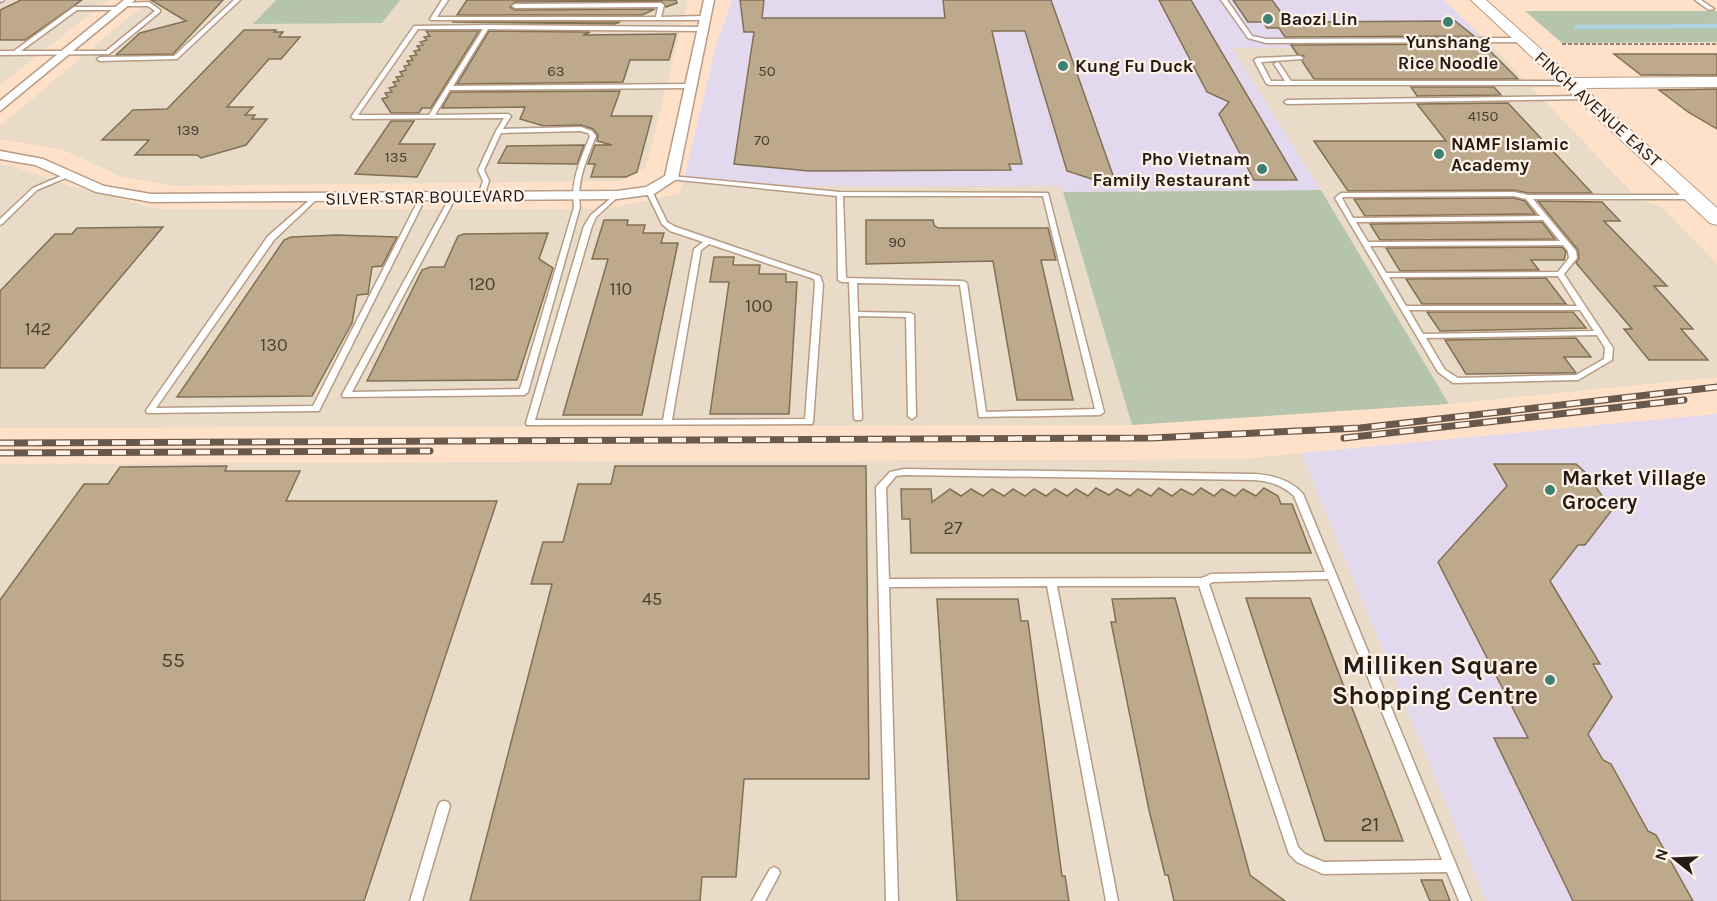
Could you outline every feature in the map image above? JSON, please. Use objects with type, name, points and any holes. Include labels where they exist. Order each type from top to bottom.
[{"type":"main road","name":"FINCH AVENUE EAST","points":[[1478,0],[1717,219]]},
{"type":"main road","points":[[1569,83],[1717,82]]},
{"type":"street","points":[[670,178],[709,0]]},
{"type":"street","points":[[0,107],[125,4]]},
{"type":"street","name":"SILVER STAR BOULEVARD","points":[[0,155],[38,162],[100,189],[151,198],[616,195],[649,191],[670,178]]},
{"type":"lane","points":[[15,53],[76,8],[148,4],[158,11],[100,59],[175,58],[237,0]]},
{"type":"lane","points":[[446,0],[433,19],[658,18],[703,24]]},
{"type":"lane","points":[[507,19],[518,0]]},
{"type":"lane","points":[[1224,0],[1250,37],[1266,41],[1522,40]]},
{"type":"lane","points":[[1698,0],[1711,9]]},
{"type":"lane","points":[[515,6],[661,5],[658,18]]},
{"type":"lane","points":[[481,196],[486,181],[481,170],[508,116],[354,117],[416,27],[703,24]]},
{"type":"lane","points":[[431,117],[487,27]]},
{"type":"lane","points":[[0,53],[107,53]]},
{"type":"lane","points":[[1300,58],[1257,60],[1269,83],[1569,83]]},
{"type":"lane","points":[[1277,64],[1289,83]]},
{"type":"lane","points":[[449,88],[690,86]]},
{"type":"lane","points":[[1287,102],[1585,97]]},
{"type":"lane","points":[[453,197],[346,395],[524,392],[577,207],[574,195],[593,136],[590,132],[581,129],[499,131]]},
{"type":"lane","points":[[0,223],[35,189],[68,175]]},
{"type":"lane","points":[[670,178],[840,194],[1046,194],[1100,412],[982,415],[963,283],[842,280],[840,194]]},
{"type":"lane","points":[[616,195],[593,216],[588,226],[530,423],[808,422],[818,278],[673,229],[664,223],[649,191]]},
{"type":"lane","points":[[1560,274],[1609,348],[1608,360],[1578,377],[1456,381],[1443,372],[1338,198],[1346,193],[1514,194],[1528,197],[1693,197]]},
{"type":"lane","points":[[315,198],[271,237],[150,411],[316,409],[423,197]]},
{"type":"lane","points":[[1528,197],[1572,251],[1573,258],[1560,274]]},
{"type":"lane","points":[[1351,220],[1545,218]]},
{"type":"lane","points":[[667,422],[698,249],[707,242]]},
{"type":"lane","points":[[1366,244],[1564,243]]},
{"type":"lane","points":[[1385,275],[1560,274]]},
{"type":"lane","points":[[853,280],[858,418]]},
{"type":"lane","points":[[1404,308],[1583,308]]},
{"type":"lane","points":[[855,314],[910,315],[912,416]]},
{"type":"lane","points":[[1421,336],[1599,333]]},
{"type":"lane","points":[[892,901],[881,487],[893,474],[904,472],[1254,477],[1278,480],[1298,494],[1465,901]]},
{"type":"lane","points":[[884,582],[1203,582],[1211,578],[1331,575]]},
{"type":"lane","points":[[1051,582],[1112,901]]},
{"type":"lane","points":[[1203,582],[1293,850],[1301,858],[1323,868],[1450,866]]},
{"type":"lane","points":[[416,901],[444,806]]},
{"type":"lane","points":[[759,901],[774,873]]},
{"type":"path","points":[[1562,44],[1717,44]]},
{"type":"shaded area","points":[[0,0],[108,0],[0,85]]},
{"type":"shaded area","points":[[149,0],[688,0],[646,167],[620,181],[173,186],[120,176],[61,149],[0,139],[0,126]]},
{"type":"shaded area","points":[[732,0],[1444,0],[1493,47],[1233,48],[1321,190],[1063,192],[1061,186],[801,186],[684,179],[716,45]]},
{"type":"shaded area","points":[[1493,47],[1639,200],[1662,207],[1717,264],[1717,377],[1449,404],[1321,190],[1232,48]]},
{"type":"shaded area","points":[[0,165],[13,166],[71,186],[159,209],[605,209],[679,194],[684,179],[801,186],[1061,186],[1132,425],[0,428]]},
{"type":"shaded area","points":[[1717,414],[1717,901],[1486,901],[1301,453]]},
{"type":"shaded area","points":[[1301,453],[1486,901],[0,901],[0,464],[1244,459]]},
{"type":"green space","points":[[276,0],[400,0],[382,23],[253,24]]},
{"type":"green space","points":[[1525,11],[1717,11],[1717,42],[1562,43]]},
{"type":"green space","points":[[1321,190],[1449,404],[1132,425],[1063,192]]},
{"type":"building","points":[[21,0],[82,0],[25,40],[0,40],[0,10]]},
{"type":"building","points":[[151,0],[223,0],[173,54],[116,55],[140,33],[186,21]]},
{"type":"building","points":[[467,0],[676,0],[677,3],[666,7],[661,1],[515,2],[510,7],[515,10],[655,9],[642,15],[457,15]]},
{"type":"building","points":[[740,0],[764,0],[762,18],[945,18],[943,0],[1051,0],[1115,181],[1098,181],[1067,171],[1025,31],[992,31],[1022,164],[1009,164],[1011,170],[809,171],[734,164],[754,32],[744,32]]},
{"type":"building","points":[[1159,0],[1191,0],[1297,180],[1254,180],[1219,114],[1229,102],[1207,92]]},
{"type":"building","points":[[1233,0],[1272,0],[1288,22],[1455,21],[1474,36],[1285,37],[1279,28],[1267,28],[1263,22],[1248,22]]},
{"type":"building","points":[[452,22],[620,22],[615,24]]},
{"type":"building","points":[[244,30],[276,30],[274,32],[283,32],[279,37],[300,37],[281,59],[269,59],[227,107],[253,107],[245,115],[255,115],[252,119],[267,119],[246,145],[201,158],[197,155],[135,155],[149,140],[102,140],[133,110],[167,109]]},
{"type":"building","points":[[426,31],[479,31],[431,108],[422,108],[419,113],[391,113],[382,99],[388,97],[385,93],[392,92],[389,88],[396,86],[393,82],[399,81],[396,77],[403,76],[400,72],[406,70],[404,66],[410,65],[407,61],[413,60],[410,56],[417,55],[414,51],[420,50],[417,46],[423,45],[420,42],[427,40],[424,37],[430,36]]},
{"type":"building","points":[[489,31],[590,32],[583,35],[676,34],[669,60],[630,60],[623,82],[457,84]]},
{"type":"building","points":[[1483,44],[1518,79],[1314,79],[1302,61],[1304,56],[1297,54],[1291,45]]},
{"type":"building","points":[[1614,54],[1717,54],[1717,75],[1641,75]]},
{"type":"building","points":[[1411,87],[1494,87],[1501,95],[1417,96]]},
{"type":"building","points":[[1717,89],[1717,129],[1688,112],[1659,90]]},
{"type":"building","points":[[620,91],[611,116],[652,116],[637,172],[626,177],[591,177],[595,164],[588,164],[595,145],[612,145],[597,141],[598,135],[593,129],[581,125],[544,126],[520,119],[525,107],[442,108],[451,92]]},
{"type":"building","points":[[1508,103],[1592,193],[1528,193],[1514,190],[1348,191],[1314,141],[1446,141],[1417,104]]},
{"type":"building","points":[[391,121],[414,121],[399,144],[435,144],[417,177],[355,174]]},
{"type":"building","points":[[584,145],[577,164],[498,163],[507,146]]},
{"type":"building","points":[[1514,198],[1525,201],[1535,214],[1365,216],[1354,199]]},
{"type":"building","points":[[1538,201],[1602,202],[1620,221],[1604,221],[1667,286],[1654,286],[1693,329],[1681,329],[1708,360],[1649,360],[1624,329],[1632,329],[1576,263],[1579,258],[1578,250]]},
{"type":"building","points":[[604,220],[628,220],[627,225],[645,225],[643,233],[664,233],[661,243],[678,243],[642,415],[563,415],[608,259],[592,259]]},
{"type":"building","points":[[866,220],[933,220],[934,225],[938,228],[1048,228],[1056,260],[1041,260],[1073,400],[1017,400],[993,261],[866,264]]},
{"type":"building","points":[[1542,222],[1555,239],[1380,240],[1370,224]]},
{"type":"building","points":[[163,227],[44,368],[0,368],[0,291],[55,234],[72,234],[77,228]]},
{"type":"building","points":[[548,233],[539,259],[553,268],[517,380],[367,381],[422,270],[430,267],[444,267],[458,236]]},
{"type":"building","points":[[337,235],[397,237],[382,266],[372,267],[368,294],[357,295],[352,323],[312,396],[177,397],[284,240],[291,237]]},
{"type":"building","points":[[1562,247],[1566,252],[1564,260],[1531,260],[1539,270],[1400,271],[1386,248]]},
{"type":"building","points":[[714,257],[734,257],[733,265],[760,265],[759,274],[786,274],[786,282],[797,282],[789,414],[710,414],[729,282],[710,282]]},
{"type":"building","points":[[1546,278],[1566,304],[1422,304],[1406,279]]},
{"type":"building","points":[[1427,312],[1573,312],[1586,328],[1440,331]]},
{"type":"building","points":[[1576,338],[1591,357],[1564,357],[1576,373],[1466,374],[1445,340]]},
{"type":"building","name":"Milliken Square Shopping Centre","points":[[1494,464],[1576,464],[1586,473],[1612,510],[1585,545],[1578,545],[1550,581],[1600,664],[1593,664],[1612,697],[1588,734],[1603,760],[1611,764],[1648,831],[1656,835],[1693,901],[1573,901],[1494,738],[1528,738],[1438,562],[1507,486]]},
{"type":"building","points":[[227,466],[225,471],[300,471],[286,501],[497,501],[364,901],[0,901],[0,600],[84,484],[108,484],[120,467]]},
{"type":"building","points":[[615,466],[866,466],[869,779],[744,779],[736,877],[702,877],[700,901],[470,901],[552,584],[531,584],[543,542],[563,542],[578,484],[611,484]]},
{"type":"building","points":[[1096,488],[1109,495],[1117,489],[1130,496],[1138,489],[1151,496],[1159,488],[1172,496],[1181,489],[1193,495],[1201,488],[1214,496],[1222,489],[1235,496],[1243,489],[1256,496],[1264,488],[1278,496],[1281,504],[1292,504],[1311,553],[911,553],[910,519],[902,519],[901,489],[931,489],[932,502],[950,489],[961,496],[971,489],[983,496],[992,489],[1004,496],[1013,489],[1025,496],[1034,489],[1046,496],[1055,489],[1067,496],[1076,489],[1088,496]]},
{"type":"building","points":[[1175,598],[1250,875],[1285,901],[1174,901],[1149,810],[1111,622],[1116,622],[1112,599]]},
{"type":"building","points":[[1246,598],[1310,598],[1403,841],[1325,841]]},
{"type":"building","points":[[937,599],[1018,599],[1021,621],[1028,621],[1062,876],[1065,876],[1069,901],[957,901]]},
{"type":"building","points":[[1421,880],[1442,880],[1450,901],[1430,901]]},
{"type":"waterway","points":[[1576,27],[1717,26]]},
{"type":"railway","points":[[0,443],[1152,438],[1360,428],[1717,387]]},
{"type":"railway","points":[[1344,438],[1684,400]]},
{"type":"railway","points":[[0,453],[430,451]]},
{"type":"place","name":"Baozi Lin","points":[[1268,19]]},
{"type":"place","name":"Yunshang Rice Noodle","points":[[1448,22]]},
{"type":"place","name":"Kung Fu Duck","points":[[1063,66]]},
{"type":"place","name":"NAMF Islamic Academy","points":[[1439,154]]},
{"type":"place","name":"Pho Vietnam Family Restaurant","points":[[1262,169]]},
{"type":"place","name":"Market Village Grocery","points":[[1550,490]]},
{"type":"place","name":"Milliken Square Shopping Centre","points":[[1550,680]]}]
